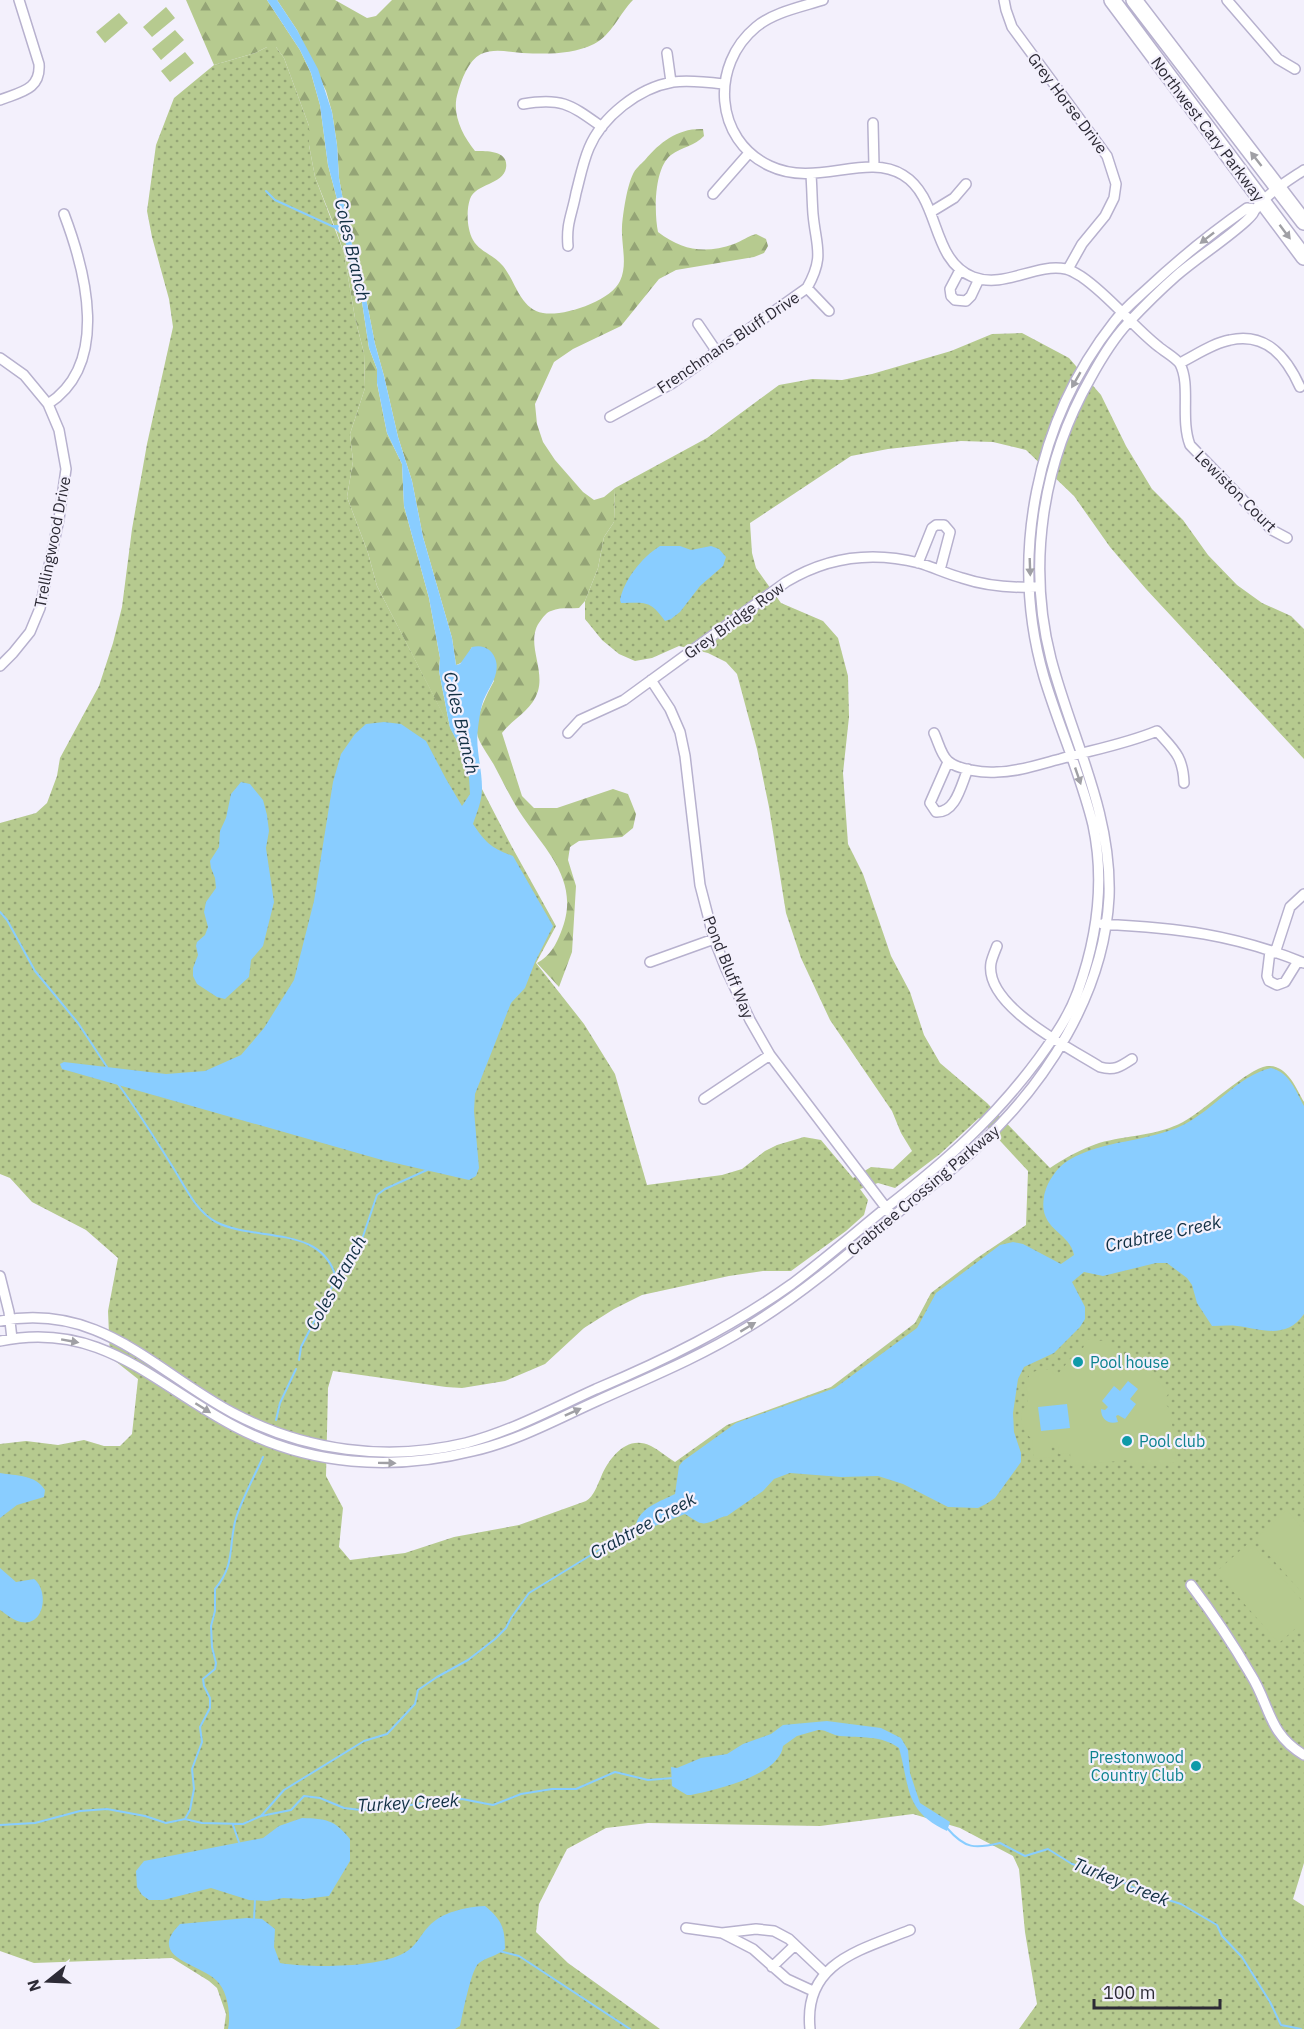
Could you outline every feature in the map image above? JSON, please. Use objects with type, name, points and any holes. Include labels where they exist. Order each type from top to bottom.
[{"type":"main road","name":"Northwest Cary Parkway","points":[[1112,0],[1258,205],[1304,257]]},
{"type":"main road","name":"Northwest Cary Parkway","points":[[1134,0],[1304,222]]},
{"type":"street","points":[[0,100],[30,88],[36,83],[40,72],[19,0]]},
{"type":"street","points":[[823,0],[776,15],[754,28],[732,56],[723,84],[728,118],[740,141],[750,153],[780,170],[794,174],[812,175],[874,166],[890,169],[914,183],[923,194],[947,253],[960,270],[979,279],[999,280],[1043,270],[1068,269],[1098,290],[1129,321],[1180,363],[1219,343],[1236,339],[1253,340],[1271,347],[1284,358],[1300,387]]},
{"type":"street","name":"Grey Horse Drive","points":[[1004,0],[1012,27],[1107,156],[1114,175],[1116,184],[1114,198],[1106,216],[1082,243],[1068,269]]},
{"type":"street","points":[[1227,0],[1278,59],[1294,69]]},
{"type":"street","points":[[667,53],[671,82]]},
{"type":"street","points":[[568,246],[567,220],[572,212],[589,148],[602,127],[630,101],[654,88],[671,82],[723,84]]},
{"type":"street","points":[[523,104],[549,100],[562,103],[574,107],[602,127]]},
{"type":"street","points":[[873,123],[874,166]]},
{"type":"street","points":[[713,194],[750,153]]},
{"type":"street","name":"Crabtree Crossing Parkway","points":[[0,1341],[49,1338],[66,1340],[110,1352],[140,1367],[235,1427],[290,1449],[340,1460],[388,1464],[420,1462],[473,1452],[517,1437],[693,1357],[747,1328],[784,1304],[960,1162],[998,1127],[1025,1096],[1089,987],[1102,948],[1095,836],[1039,659],[1031,611],[1040,559],[1043,515],[1056,457],[1083,390],[1108,348],[1129,321],[1172,279],[1251,217],[1258,205],[1278,188],[1304,170]]},
{"type":"street","name":"Frenchmans Bluff Drive","points":[[610,417],[671,384],[807,288],[816,269],[819,253],[813,215],[812,175]]},
{"type":"street","points":[[931,212],[954,198],[966,184]]},
{"type":"street","name":"Crabtree Crossing Parkway","points":[[1101,924],[1109,874],[1099,807],[1052,663],[1029,557],[1032,516],[1040,471],[1065,402],[1085,365],[1122,313],[1187,253],[1246,208],[1258,205]]},
{"type":"street","points":[[48,404],[67,389],[78,369],[89,318],[84,285],[64,214]]},
{"type":"street","points":[[960,270],[950,289],[951,296],[956,300],[966,301],[979,279]]},
{"type":"street","points":[[807,288],[829,310]]},
{"type":"street","points":[[698,324],[717,352]]},
{"type":"street","name":"Trellingwood Drive","points":[[0,358],[33,384],[48,404],[59,430],[66,470],[47,582],[38,614],[22,642],[0,666]]},
{"type":"street","name":"Lewiston Court","points":[[1180,363],[1183,375],[1186,431],[1190,445],[1272,531],[1287,538]]},
{"type":"street","points":[[918,563],[932,528],[936,525],[944,525],[950,532],[950,539],[940,570]]},
{"type":"street","name":"Grey Bridge Row","points":[[568,733],[580,720],[612,706],[651,680],[800,573],[830,562],[861,557],[892,558],[918,563],[969,581],[1013,588],[1035,587]]},
{"type":"street","name":"Pond Bluff Way","points":[[651,680],[676,720],[683,743],[696,866],[704,906],[714,939],[750,1020],[770,1055],[893,1217]]},
{"type":"street","points":[[934,733],[948,762],[968,769],[997,772],[1016,770],[1071,756],[1141,738],[1157,731],[1180,756],[1185,783]]},
{"type":"street","points":[[948,762],[930,803],[936,812],[944,812],[951,808],[968,769]]},
{"type":"street","points":[[1101,924],[1172,928],[1213,934],[1272,952],[1301,962],[1285,982],[1277,985],[1273,984],[1267,976],[1272,952],[1290,908],[1304,894]]},
{"type":"street","points":[[650,962],[714,939]]},
{"type":"street","points":[[997,946],[991,969],[1008,1005],[1023,1018],[1100,1067],[1109,1070],[1118,1068],[1132,1059]]},
{"type":"street","name":"Crabtree Crossing Parkway","points":[[5,1320],[48,1319],[73,1322],[98,1330],[146,1356],[232,1412],[302,1441],[340,1449],[373,1452],[436,1449],[467,1442],[506,1429],[648,1367],[703,1341],[765,1303],[792,1284],[948,1158],[993,1115],[1058,1040]]},
{"type":"street","points":[[704,1099],[770,1055]]},
{"type":"street","points":[[0,1276],[5,1320],[12,1339]]},
{"type":"street","points":[[1191,1586],[1253,1678],[1275,1729],[1304,1755]]},
{"type":"street","points":[[686,1928],[722,1933],[768,1929],[781,1934],[795,1944],[825,1973]]},
{"type":"street","points":[[810,2029],[813,1991],[825,1973],[848,1956],[910,1930]]},
{"type":"street","points":[[722,1933],[753,1949],[787,1978],[813,1991]]},
{"type":"street","points":[[772,1967],[795,1944]]},
{"type":"green space","points":[[186,0],[267,0],[300,50],[311,73],[320,105],[328,165],[342,218],[341,225],[334,225],[315,177],[309,145],[309,126],[284,58],[276,47],[267,47],[255,53],[214,65]]},
{"type":"green space","points":[[277,0],[335,0],[367,18],[376,16],[392,0],[633,0],[605,36],[585,48],[559,53],[496,51],[481,54],[469,66],[458,92],[457,116],[470,145],[475,151],[496,153],[506,162],[504,174],[478,190],[470,199],[469,231],[479,248],[503,266],[524,301],[535,310],[552,314],[574,310],[597,301],[615,288],[624,268],[623,221],[627,192],[633,174],[663,142],[686,131],[703,129],[704,136],[671,155],[665,161],[658,180],[656,213],[658,232],[676,243],[695,249],[723,247],[756,234],[766,239],[768,246],[764,253],[754,257],[676,270],[659,279],[621,326],[573,349],[554,362],[535,404],[537,424],[543,442],[555,460],[583,492],[594,500],[604,497],[615,488],[614,522],[604,537],[598,568],[585,601],[579,608],[548,612],[536,628],[534,645],[539,673],[538,691],[527,709],[502,733],[522,796],[534,808],[557,808],[613,789],[628,794],[636,814],[633,828],[622,837],[579,841],[570,847],[568,860],[576,886],[572,952],[559,987],[537,963],[552,950],[561,932],[567,898],[564,884],[551,856],[519,811],[478,737],[477,726],[480,713],[494,681],[472,647],[464,661],[456,665],[452,638],[423,537],[412,481],[398,437],[349,233],[339,178],[332,112],[326,91],[297,30]]},
{"type":"green space","points":[[166,7],[175,18],[152,37],[143,27]]},
{"type":"green space","points":[[119,13],[128,23],[105,43],[96,32]]},
{"type":"green space","points":[[175,30],[184,40],[161,60],[152,49]]},
{"type":"green space","name":"Prestonwood Country Club","points":[[267,47],[276,47],[284,58],[309,126],[309,145],[315,177],[344,253],[355,318],[364,353],[365,388],[350,434],[353,461],[347,497],[368,553],[377,586],[512,847],[556,926],[536,963],[584,1024],[615,1074],[647,1185],[722,1175],[742,1169],[765,1151],[804,1137],[821,1140],[853,1178],[871,1167],[893,1169],[912,1151],[892,1111],[830,1020],[801,958],[786,913],[769,807],[757,749],[737,674],[726,662],[708,653],[679,646],[652,658],[635,661],[619,654],[602,640],[585,619],[585,601],[598,568],[604,537],[614,522],[615,488],[707,438],[779,385],[812,379],[842,380],[872,374],[951,351],[992,334],[1022,333],[1069,358],[1101,395],[1126,446],[1152,489],[1183,520],[1208,555],[1237,585],[1262,603],[1291,616],[1304,629],[1304,759],[1146,589],[1110,547],[1074,496],[1026,450],[993,442],[961,441],[888,449],[851,456],[750,523],[752,553],[756,568],[781,603],[823,621],[838,638],[848,676],[849,717],[843,773],[848,844],[863,874],[891,956],[910,992],[924,1035],[940,1063],[987,1103],[1050,1168],[1073,1154],[1099,1143],[1173,1127],[1192,1117],[1248,1074],[1267,1066],[1274,1066],[1285,1073],[1304,1102],[1304,1863],[1293,1899],[1304,1906],[1304,2029],[1019,2029],[1037,2004],[1025,1932],[1019,1869],[1013,1856],[960,1828],[913,1814],[820,1826],[648,1823],[606,1828],[567,1849],[539,1904],[536,1932],[568,1963],[660,2029],[224,2029],[226,2014],[217,1988],[172,1958],[34,1963],[0,1951],[0,1444],[26,1441],[58,1445],[84,1440],[104,1446],[120,1446],[132,1434],[138,1379],[110,1357],[108,1311],[118,1258],[86,1230],[32,1202],[10,1178],[0,1174],[0,823],[36,813],[47,803],[57,776],[60,758],[99,686],[122,607],[132,529],[147,444],[173,327],[169,299],[147,211],[156,145],[174,98],[214,65],[255,53]],"holes":[[[979,1118],[1028,1171],[1026,1225],[931,1293],[915,1323],[831,1387],[727,1425],[675,1462],[651,1446],[642,1443],[627,1446],[609,1462],[589,1499],[519,1525],[454,1537],[405,1553],[350,1560],[339,1547],[343,1508],[326,1476],[328,1388],[333,1371],[462,1388],[505,1381],[545,1364],[584,1328],[642,1295],[729,1276],[763,1271],[791,1271],[864,1215],[868,1200],[860,1189],[878,1183],[895,1188],[940,1154]]]},
{"type":"green space","points":[[185,52],[194,63],[170,82],[161,71]]},
{"type":"green space","points":[[336,230],[344,237],[362,302],[369,348],[377,369],[377,383],[387,433],[402,464],[404,506],[429,598],[450,728],[377,586],[368,553],[347,497],[353,461],[350,434],[365,388],[364,353],[355,318],[344,253]]},
{"type":"green space","points":[[1099,1336],[1099,1341],[1105,1340],[1105,1345],[1111,1344],[1111,1349],[1117,1348],[1117,1353],[1123,1352],[1123,1357],[1141,1364],[1169,1393],[1166,1397],[1170,1401],[1166,1405],[1170,1409],[1177,1462],[1151,1466],[1145,1463],[1128,1464],[1127,1460],[1071,1466],[1070,1453],[1059,1454],[1058,1446],[1051,1447],[1052,1457],[1034,1459],[1032,1439],[1025,1431],[1021,1421],[1022,1412],[1028,1403],[1026,1378],[1038,1370],[1051,1370],[1055,1375],[1058,1374],[1079,1348],[1083,1348],[1087,1340]]},
{"type":"green space","points":[[1287,1510],[1304,1530],[1304,1595],[1255,1539]]},
{"type":"green space","points":[[1250,1542],[1304,1603],[1304,1634],[1297,1627],[1279,1643],[1216,1572]]},
{"type":"water","points":[[267,0],[277,0],[297,30],[318,69],[332,112],[339,178],[349,233],[398,437],[412,481],[423,537],[452,638],[456,665],[460,664],[472,647],[476,646],[490,651],[496,661],[496,673],[481,708],[479,719],[477,743],[482,793],[473,824],[490,844],[513,856],[553,926],[525,988],[511,1003],[475,1094],[474,1111],[479,1168],[476,1176],[469,1180],[382,1160],[62,1069],[60,1064],[64,1062],[166,1074],[205,1071],[241,1055],[264,1028],[294,980],[314,901],[333,782],[341,754],[355,734],[366,724],[384,722],[401,724],[426,741],[462,806],[470,794],[464,754],[450,728],[429,598],[404,506],[402,464],[387,433],[377,383],[377,369],[369,348],[362,302],[344,237],[331,225],[341,225],[342,218],[328,165],[320,105],[311,73],[300,50]]},
{"type":"water","points":[[660,546],[680,546],[691,550],[711,546],[719,549],[726,557],[723,566],[700,586],[680,612],[665,621],[655,609],[647,604],[621,603],[620,600],[625,585],[635,570]]},
{"type":"water","points":[[241,782],[250,784],[263,800],[269,831],[266,848],[274,902],[263,946],[251,960],[249,977],[225,999],[217,997],[197,984],[193,976],[193,968],[198,955],[197,942],[205,935],[208,927],[204,912],[206,902],[216,888],[210,861],[219,847],[220,831],[226,818],[231,794]]},
{"type":"water","points":[[1271,1068],[1287,1078],[1304,1106],[1304,1314],[1297,1322],[1281,1330],[1273,1331],[1212,1326],[1197,1303],[1192,1285],[1187,1278],[1167,1263],[1156,1263],[1103,1276],[1084,1272],[1072,1282],[1085,1307],[1085,1319],[1054,1353],[1024,1367],[1018,1379],[1013,1413],[1014,1432],[1021,1453],[1021,1462],[995,1498],[986,1504],[978,1508],[948,1507],[903,1484],[878,1476],[841,1477],[790,1473],[774,1479],[763,1491],[727,1516],[709,1523],[698,1522],[685,1514],[647,1529],[641,1530],[636,1525],[641,1514],[646,1510],[675,1494],[679,1466],[683,1461],[736,1423],[835,1388],[917,1328],[936,1293],[1000,1245],[1013,1242],[1023,1244],[1061,1264],[1074,1255],[1067,1241],[1050,1224],[1043,1208],[1047,1186],[1056,1171],[1069,1160],[1097,1148],[1155,1135],[1183,1125],[1247,1078]]},
{"type":"water","points":[[1128,1381],[1138,1389],[1130,1399],[1136,1404],[1125,1419],[1118,1415],[1116,1416],[1118,1422],[1108,1422],[1102,1416],[1101,1409],[1105,1410],[1108,1407],[1102,1401],[1114,1386],[1120,1391]]},
{"type":"water","points":[[1067,1404],[1070,1428],[1041,1431],[1038,1407]]},
{"type":"water","points":[[0,1473],[31,1478],[45,1490],[44,1497],[17,1505],[0,1518]]},
{"type":"water","points":[[0,1568],[16,1582],[34,1579],[39,1584],[43,1599],[40,1613],[35,1619],[21,1622],[0,1610]]},
{"type":"water","points":[[827,1721],[881,1728],[901,1738],[908,1750],[910,1773],[920,1803],[950,1822],[947,1831],[923,1815],[916,1806],[911,1797],[899,1748],[878,1739],[840,1736],[823,1730],[797,1736],[783,1746],[779,1756],[771,1765],[745,1780],[691,1795],[672,1786],[671,1767],[677,1768],[701,1758],[727,1754],[743,1744],[771,1734],[783,1725]]},
{"type":"water","points":[[302,1818],[329,1821],[339,1827],[350,1839],[350,1861],[329,1896],[267,1901],[249,1900],[211,1888],[163,1900],[149,1900],[137,1887],[136,1871],[144,1861],[263,1838],[279,1826]]},
{"type":"water","points":[[485,1906],[501,1925],[505,1949],[482,1961],[476,1967],[460,2026],[455,2029],[228,2029],[228,2003],[220,1985],[208,1974],[179,1958],[172,1952],[169,1945],[171,1935],[180,1924],[247,1918],[262,1919],[275,1929],[274,1947],[280,1963],[343,1966],[378,1962],[404,1953],[415,1944],[434,1921],[441,1917],[462,1909]]},
{"type":"waterway","points":[[266,191],[275,200],[334,227]]},
{"type":"waterway","points":[[0,912],[7,920],[35,971],[78,1023],[107,1067]]},
{"type":"waterway","points":[[118,1084],[203,1212],[216,1222],[232,1228],[303,1242],[318,1250],[329,1262],[336,1279]]},
{"type":"waterway","name":"Coles Branch","points":[[299,1360],[301,1347],[336,1279],[359,1248],[377,1195],[427,1170]]},
{"type":"waterway","name":"Coles Branch","points":[[276,1420],[280,1403],[296,1369]]},
{"type":"waterway","name":"Coles Branch","points":[[185,1819],[190,1810],[194,1789],[192,1769],[202,1742],[200,1727],[210,1708],[210,1698],[203,1679],[215,1669],[216,1663],[212,1647],[211,1626],[215,1611],[215,1589],[222,1580],[229,1563],[236,1518],[263,1457]]},
{"type":"waterway","name":"Crabtree Creek","points":[[0,1825],[35,1823],[80,1811],[107,1809],[145,1816],[166,1823],[185,1819],[202,1823],[243,1824],[261,1816],[284,1790],[364,1741],[387,1734],[415,1704],[418,1690],[468,1660],[495,1639],[506,1628],[529,1593],[640,1525]]},
{"type":"waterway","name":"Turkey Creek","points":[[261,1816],[291,1810],[304,1796],[320,1798],[344,1808],[361,1810],[380,1810],[441,1800],[462,1799],[493,1805],[521,1794],[552,1789],[576,1789],[615,1772],[648,1780],[673,1778]]},
{"type":"waterway","points":[[233,1825],[240,1845]]},
{"type":"waterway","name":"Turkey Creek","points":[[947,1828],[959,1840],[971,1846],[1000,1843],[1025,1856],[1048,1849],[1072,1864],[1101,1872],[1143,1892],[1181,1904],[1217,1925],[1222,1936],[1242,1957],[1270,2002],[1281,2025],[1301,2029]]},
{"type":"waterway","points":[[254,1920],[255,1899]]},
{"type":"waterway","points":[[499,1951],[519,1956],[630,2029]]},
{"type":"place","name":"Pool house","points":[[1078,1362]]},
{"type":"place","name":"Pool club","points":[[1127,1441]]},
{"type":"place","name":"Prestonwood Country Club","points":[[1196,1766]]}]
